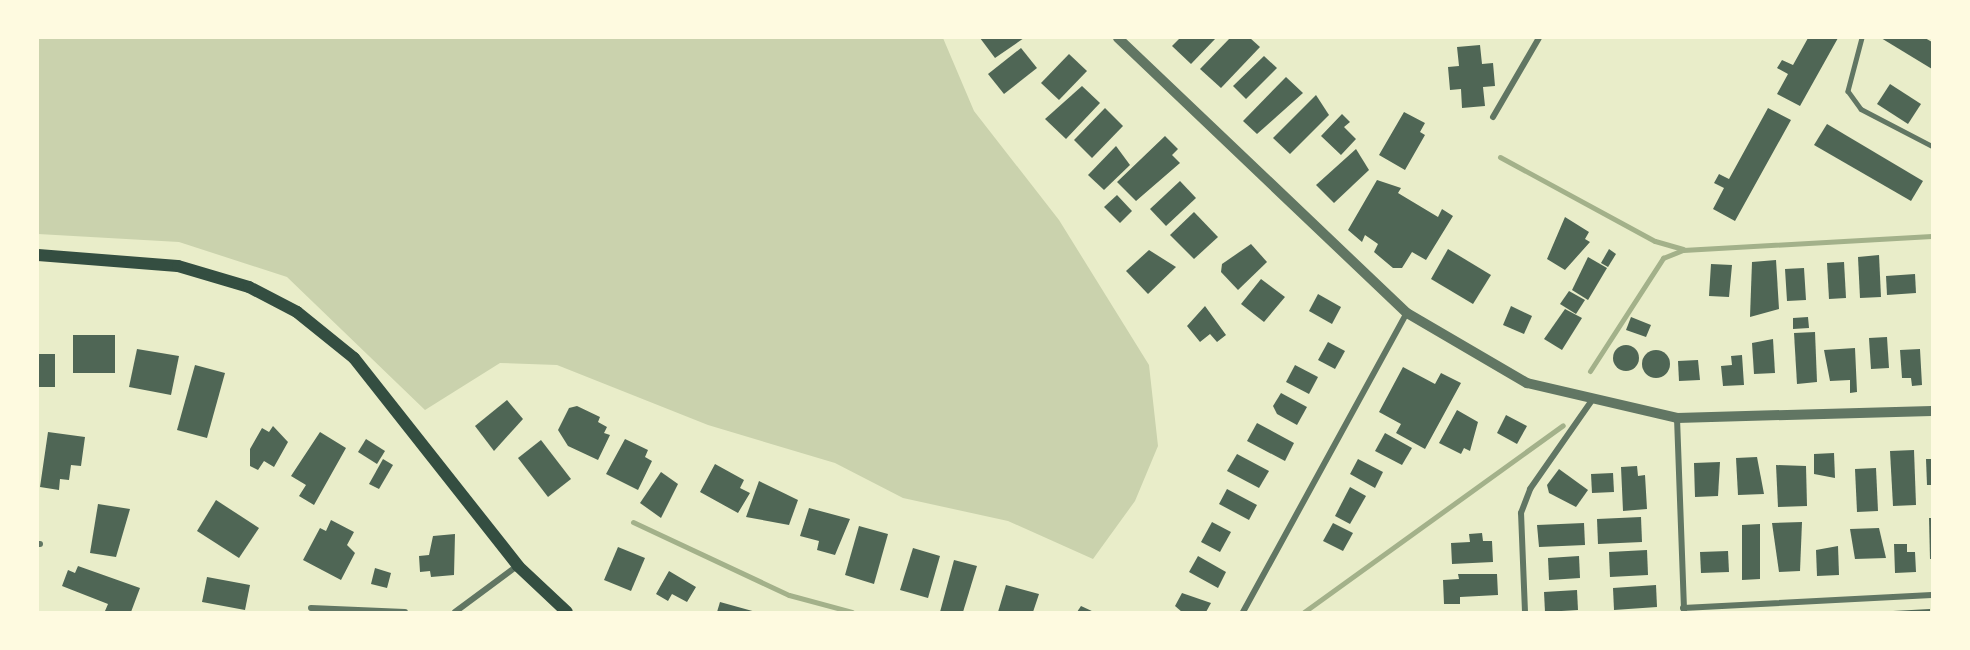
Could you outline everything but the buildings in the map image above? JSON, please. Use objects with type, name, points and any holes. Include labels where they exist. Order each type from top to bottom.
[{"type":"main road","points":[[38,255],[178,266],[249,287],[297,312],[354,358],[518,566],[567,612]]},
{"type":"street","points":[[1118,38],[1407,313],[1527,383],[1677,418],[1932,411]]},
{"type":"street","points":[[1493,117],[1539,38]]},
{"type":"street","points":[[1243,612],[1407,313]]},
{"type":"street","points":[[1525,612],[1521,513],[1530,489],[1592,400]]},
{"type":"street","points":[[1677,418],[1683,610],[1932,595]]},
{"type":"street","points":[[455,612],[518,566]]},
{"type":"street","points":[[311,608],[405,612]]},
{"type":"lane","points":[[1862,38],[1848,91],[1861,109],[1932,146]]},
{"type":"green space","points":[[38,38],[943,38],[974,111],[1059,220],[1149,365],[1158,446],[1135,501],[1093,559],[1008,521],[903,498],[835,463],[708,425],[557,365],[500,363],[425,410],[287,277],[179,242],[38,234]]},
{"type":"waterway","points":[[1500,157],[1655,241],[1683,249]]},
{"type":"waterway","points":[[1590,371],[1663,258],[1683,250],[1932,236]]},
{"type":"waterway","points":[[1304,612],[1563,425]]},
{"type":"waterway","points":[[633,522],[789,595],[852,612]]}]
